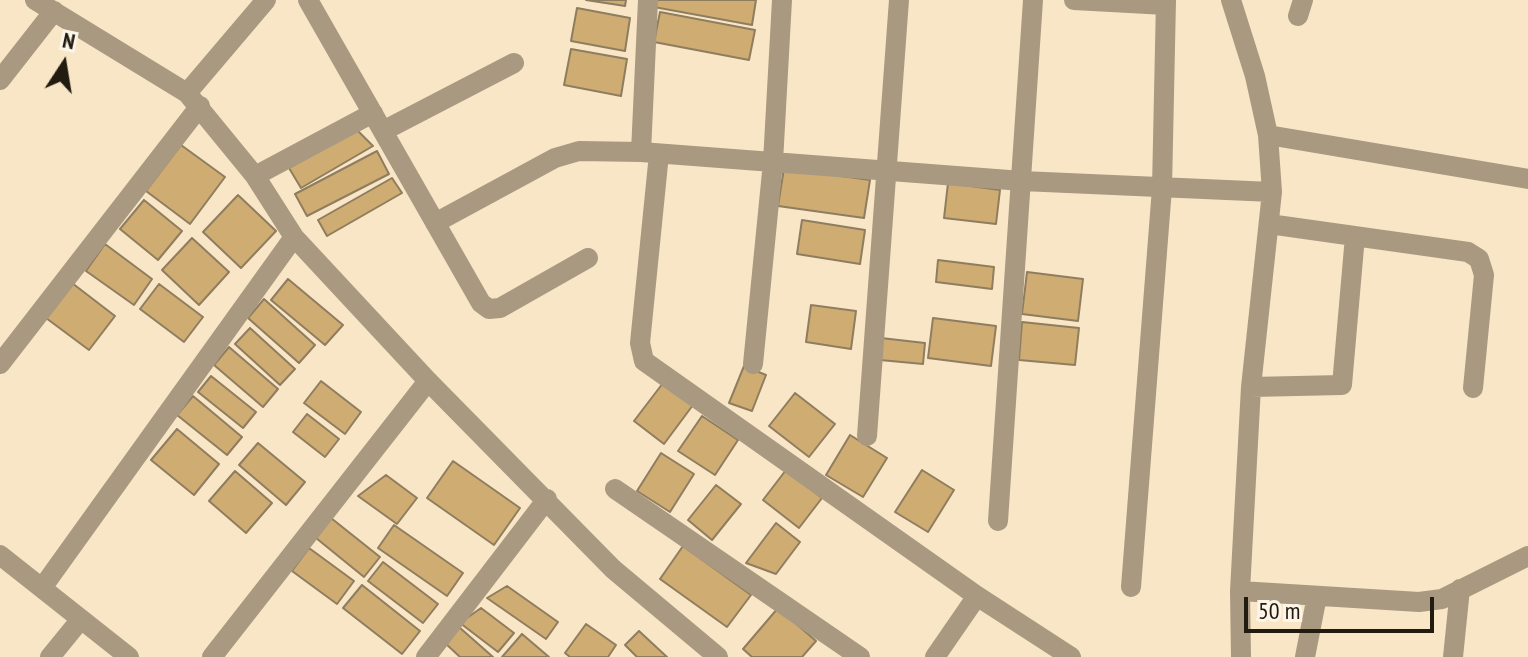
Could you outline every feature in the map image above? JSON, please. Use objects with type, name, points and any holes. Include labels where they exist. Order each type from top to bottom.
[{"type":"street","points":[[35,0],[194,100],[255,176],[294,237],[428,381],[613,569],[718,657]]},
{"type":"street","points":[[0,364],[266,0]]},
{"type":"street","points":[[308,0],[481,303],[489,309],[500,308],[588,258]]},
{"type":"street","points":[[648,0],[650,153],[640,343],[644,361],[652,370],[977,596],[1071,657]]},
{"type":"street","points":[[753,364],[773,162],[782,0]]},
{"type":"street","points":[[867,436],[899,0]]},
{"type":"street","points":[[998,521],[1033,0]]},
{"type":"street","points":[[1074,0],[1166,2],[1162,188],[1131,587]]},
{"type":"street","points":[[1231,0],[1255,76],[1268,135],[1272,192],[1251,387],[1240,591],[1241,657]]},
{"type":"street","points":[[0,80],[54,11]]},
{"type":"street","points":[[383,131],[514,63]]},
{"type":"street","points":[[255,176],[373,113]]},
{"type":"street","points":[[1268,135],[1528,179]]},
{"type":"street","points":[[435,223],[567,152],[650,153],[1022,181],[1272,192]]},
{"type":"street","points":[[1269,224],[1468,252],[1479,259],[1484,275],[1473,388]]},
{"type":"street","points":[[1251,387],[1342,385],[1355,236]]},
{"type":"street","points":[[42,588],[294,237]]},
{"type":"street","points":[[212,657],[428,381]]},
{"type":"street","points":[[615,489],[860,657]]},
{"type":"street","points":[[428,656],[547,499]]},
{"type":"street","points":[[0,555],[129,657]]},
{"type":"street","points":[[1240,591],[1419,602],[1442,599],[1528,556]]},
{"type":"street","points":[[1453,657],[1460,589]]},
{"type":"street","points":[[935,657],[977,596]]},
{"type":"street","points":[[1305,657],[1317,596]]},
{"type":"street","points":[[50,657],[81,619]]},
{"type":"building","points":[[586,0],[626,0],[625,6]]},
{"type":"building","points":[[656,0],[756,0],[752,25],[654,7]]},
{"type":"building","points":[[577,8],[630,18],[625,51],[571,41]]},
{"type":"building","points":[[660,12],[755,30],[749,60],[654,42]]},
{"type":"building","points":[[571,49],[627,59],[621,96],[564,85]]},
{"type":"building","points":[[357,130],[373,146],[301,188],[289,168]]},
{"type":"building","points":[[181,145],[225,177],[190,224],[146,191]]},
{"type":"building","points":[[377,151],[389,174],[307,216],[295,194]]},
{"type":"building","points":[[784,168],[870,180],[864,218],[778,206]]},
{"type":"building","points":[[392,178],[402,193],[327,236],[318,220]]},
{"type":"building","points":[[948,183],[1000,190],[996,224],[944,218]]},
{"type":"building","points":[[238,195],[276,231],[241,268],[203,232]]},
{"type":"building","points":[[144,200],[182,231],[158,260],[120,229]]},
{"type":"building","points":[[802,220],[865,230],[860,264],[797,254]]},
{"type":"building","points":[[192,238],[229,272],[199,305],[162,270]]},
{"type":"building","points":[[105,244],[152,279],[134,305],[86,271]]},
{"type":"building","points":[[938,260],[994,267],[992,289],[936,282]]},
{"type":"building","points":[[1027,272],[1083,279],[1078,321],[1022,314]]},
{"type":"building","points":[[288,279],[343,325],[325,345],[271,300]]},
{"type":"building","points":[[72,283],[115,316],[89,350],[46,318]]},
{"type":"building","points":[[159,284],[203,317],[184,342],[140,309]]},
{"type":"building","points":[[264,299],[315,345],[299,363],[248,318]]},
{"type":"building","points":[[811,305],[856,311],[851,349],[806,342]]},
{"type":"building","points":[[933,318],[996,326],[991,366],[928,358]]},
{"type":"building","points":[[1022,322],[1079,328],[1075,365],[1019,360]]},
{"type":"building","points":[[250,328],[295,369],[280,385],[235,344]]},
{"type":"building","points":[[881,338],[925,343],[923,364],[880,360]]},
{"type":"building","points":[[229,347],[278,389],[263,407],[214,365]]},
{"type":"building","points":[[744,366],[766,375],[752,411],[729,403]]},
{"type":"building","points":[[211,376],[256,412],[243,428],[198,392]]},
{"type":"building","points":[[321,381],[361,412],[345,434],[304,403]]},
{"type":"building","points":[[663,383],[693,405],[664,444],[634,421]]},
{"type":"building","points":[[795,393],[835,424],[809,457],[769,426]]},
{"type":"building","points":[[193,396],[242,437],[227,455],[177,415]]},
{"type":"building","points":[[307,414],[339,439],[325,457],[293,432]]},
{"type":"building","points":[[702,416],[738,440],[715,475],[678,451]]},
{"type":"building","points":[[177,429],[219,464],[194,495],[151,460]]},
{"type":"building","points":[[850,435],[887,458],[863,497],[826,475]]},
{"type":"building","points":[[258,443],[305,482],[286,505],[239,465]]},
{"type":"building","points":[[661,453],[694,474],[670,512],[637,491]]},
{"type":"building","points":[[453,461],[520,508],[494,545],[427,498]]},
{"type":"building","points":[[786,470],[822,498],[799,528],[763,500]]},
{"type":"building","points":[[922,470],[954,490],[928,532],[895,512]]},
{"type":"building","points":[[235,471],[272,503],[246,533],[209,501]]},
{"type":"building","points":[[386,475],[417,498],[397,524],[358,496]]},
{"type":"building","points":[[716,485],[741,504],[712,540],[688,520]]},
{"type":"building","points":[[331,518],[380,557],[364,577],[316,538]]},
{"type":"building","points":[[776,523],[800,542],[776,574],[746,563]]},
{"type":"building","points":[[394,525],[463,573],[447,596],[378,548]]},
{"type":"building","points":[[683,546],[751,595],[727,627],[660,579]]},
{"type":"building","points":[[309,548],[354,581],[337,604],[292,571]]},
{"type":"building","points":[[383,562],[438,604],[423,623],[368,581]]},
{"type":"building","points":[[362,585],[420,631],[402,654],[343,608]]},
{"type":"building","points":[[507,586],[558,622],[546,639],[487,598]]},
{"type":"building","points":[[481,608],[514,633],[498,652],[460,623]]},
{"type":"building","points":[[778,608],[816,641],[802,657],[752,657],[743,649]]},
{"type":"building","points":[[586,624],[616,645],[608,657],[570,657],[565,653]]},
{"type":"building","points":[[459,627],[493,657],[460,657],[445,643]]},
{"type":"building","points":[[639,631],[667,657],[637,657],[625,645]]},
{"type":"building","points":[[522,634],[549,657],[502,657]]}]
